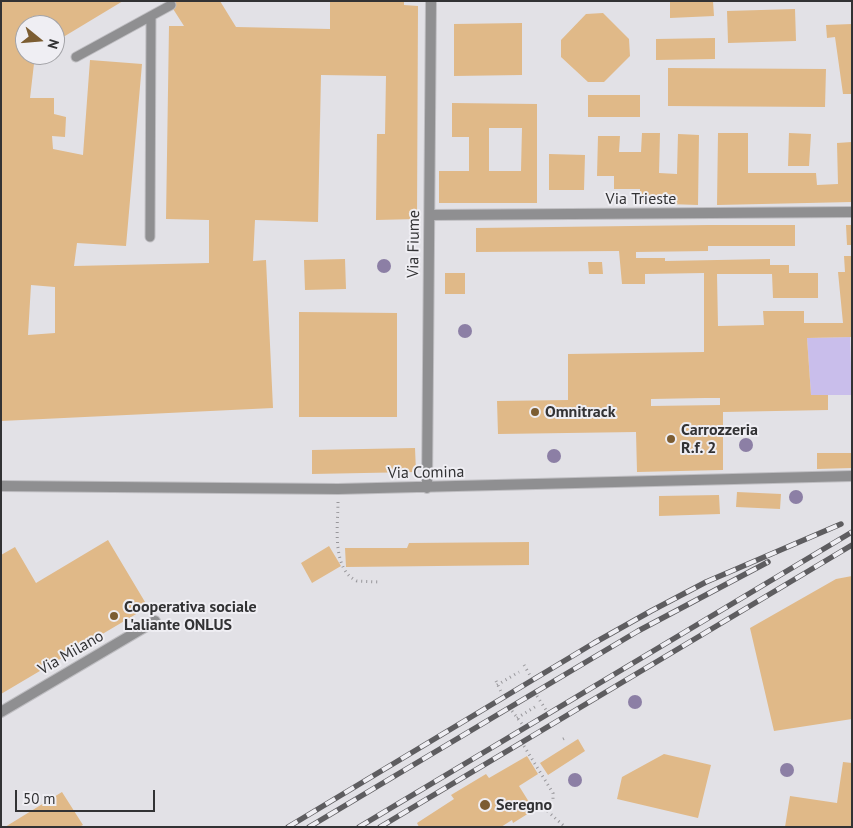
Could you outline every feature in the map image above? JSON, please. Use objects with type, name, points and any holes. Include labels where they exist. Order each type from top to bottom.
[{"type":"street","name":"Via Fiume","points":[[427,488],[431,1]]},
{"type":"street","name":"Via Trieste","points":[[430,215],[852,212]]},
{"type":"street","name":"Via Comina","points":[[1,486],[427,488],[852,476]]},
{"type":"street","name":"Via Milano","points":[[1,712],[155,621]]},
{"type":"lane","points":[[76,58],[170,5]]},
{"type":"lane","points":[[150,16],[150,237]]},
{"type":"path","points":[[338,489],[340,558],[352,579],[363,582],[379,582]]},
{"type":"path","points":[[530,665],[525,667],[530,677]]},
{"type":"path","points":[[502,694],[496,683],[519,672]]},
{"type":"path","points":[[537,696],[546,710]]},
{"type":"path","points":[[517,718],[542,703]]},
{"type":"path","points":[[512,711],[522,724]]},
{"type":"path","points":[[524,746],[553,793],[553,799],[543,807],[565,827]]},
{"type":"shaded area","points":[[850,337],[852,395],[811,395],[807,338]]},
{"type":"building","points":[[1,1],[123,1],[65,36],[65,15],[15,15],[15,65],[34,65],[30,98],[54,98],[54,114],[66,117],[65,137],[52,136],[53,149],[83,155],[90,60],[142,64],[126,246],[77,243],[74,266],[209,263],[209,220],[166,219],[169,26],[184,26],[168,1],[220,1],[236,27],[330,29],[330,1],[404,1],[404,5],[418,6],[417,219],[376,220],[377,134],[385,134],[386,76],[321,75],[318,222],[255,220],[253,261],[266,260],[273,408],[1,421]],"holes":[[[31,285],[55,287],[55,333],[28,335]]]},
{"type":"building","points":[[670,1],[713,1],[714,16],[670,18]]},
{"type":"building","points":[[795,9],[796,41],[728,43],[727,11]]},
{"type":"building","points":[[603,13],[629,39],[630,56],[604,82],[588,82],[561,57],[561,40],[586,14]]},
{"type":"building","points":[[522,23],[522,75],[454,76],[454,24]]},
{"type":"building","points":[[852,24],[852,94],[843,94],[835,37],[827,38],[826,25]]},
{"type":"building","points":[[715,38],[715,59],[656,60],[656,39]]},
{"type":"building","points":[[668,68],[826,69],[825,107],[668,106]]},
{"type":"building","points":[[588,95],[640,95],[640,117],[588,117]]},
{"type":"building","points":[[452,103],[537,104],[537,203],[439,203],[439,171],[469,171],[469,137],[452,137]],"holes":[[[489,128],[522,128],[521,171],[489,171]]]},
{"type":"building","points":[[642,133],[660,133],[659,173],[677,174],[678,134],[699,135],[698,205],[640,203],[640,189],[614,189],[614,176],[597,176],[598,136],[620,136],[619,152],[641,152]]},
{"type":"building","points":[[718,133],[748,133],[748,173],[816,173],[817,185],[838,184],[837,143],[852,142],[852,202],[717,205]]},
{"type":"building","points":[[789,133],[811,134],[809,166],[788,166]]},
{"type":"building","points":[[549,154],[585,155],[584,190],[549,190]]},
{"type":"building","points":[[795,225],[795,246],[708,246],[708,251],[636,252],[636,258],[665,258],[665,261],[770,259],[770,265],[789,265],[789,273],[818,273],[818,298],[773,298],[772,274],[717,274],[718,326],[764,325],[763,311],[804,311],[804,323],[843,323],[838,272],[845,272],[844,256],[852,256],[852,337],[807,338],[811,395],[828,395],[828,410],[723,412],[723,470],[637,472],[636,432],[498,434],[497,401],[568,400],[568,354],[704,352],[704,273],[645,274],[645,284],[622,284],[619,251],[476,252],[476,228]],"holes":[[[720,398],[720,405],[651,406],[651,399]]]},
{"type":"building","points":[[846,225],[852,225],[852,245],[847,245]]},
{"type":"building","points":[[345,259],[346,289],[305,290],[304,260]]},
{"type":"building","points":[[588,262],[602,262],[603,274],[589,274]]},
{"type":"building","points":[[445,273],[465,273],[465,294],[445,294]]},
{"type":"building","points":[[299,312],[397,313],[397,417],[299,417]]},
{"type":"building","points":[[415,448],[416,472],[312,474],[312,450]]},
{"type":"building","points":[[817,453],[852,453],[852,468],[817,469]]},
{"type":"building","points":[[737,492],[781,494],[780,509],[736,507]]},
{"type":"building","points":[[719,495],[720,514],[659,516],[659,496]]},
{"type":"building","points":[[108,540],[148,607],[1,694],[1,555],[15,547],[36,583]]},
{"type":"building","points":[[529,542],[529,565],[346,567],[345,548],[407,548],[409,543]]},
{"type":"building","points":[[329,546],[341,566],[312,583],[301,563]]},
{"type":"building","points":[[852,576],[852,719],[774,731],[750,628],[836,579]]},
{"type":"building","points":[[578,739],[585,751],[548,775],[540,763]]},
{"type":"building","points":[[664,754],[711,765],[698,818],[617,799],[622,777]]},
{"type":"building","points":[[527,756],[538,774],[519,786],[534,810],[513,823],[512,820],[501,827],[419,827],[417,823],[454,799],[451,795],[486,774],[489,778]]},
{"type":"building","points":[[843,762],[852,763],[852,827],[785,827],[790,796],[837,803]]},
{"type":"building","points":[[62,792],[83,825],[79,827],[5,827]]},
{"type":"railway","points":[[288,827],[594,643],[651,611],[706,582],[841,524]]},
{"type":"railway","points":[[359,827],[852,532]]},
{"type":"railway","points":[[380,827],[852,545]]},
{"type":"railway","points":[[309,827],[638,631],[768,562]]},
{"type":"place","name":"Omnitrack","points":[[535,412]]},
{"type":"place","name":"Carrozzeria R.f. 2","points":[[671,439]]},
{"type":"place","name":"Cooperativa sociale L'aliante ONLUS","points":[[114,616]]},
{"type":"place","name":"Seregno","points":[[485,805]]}]
